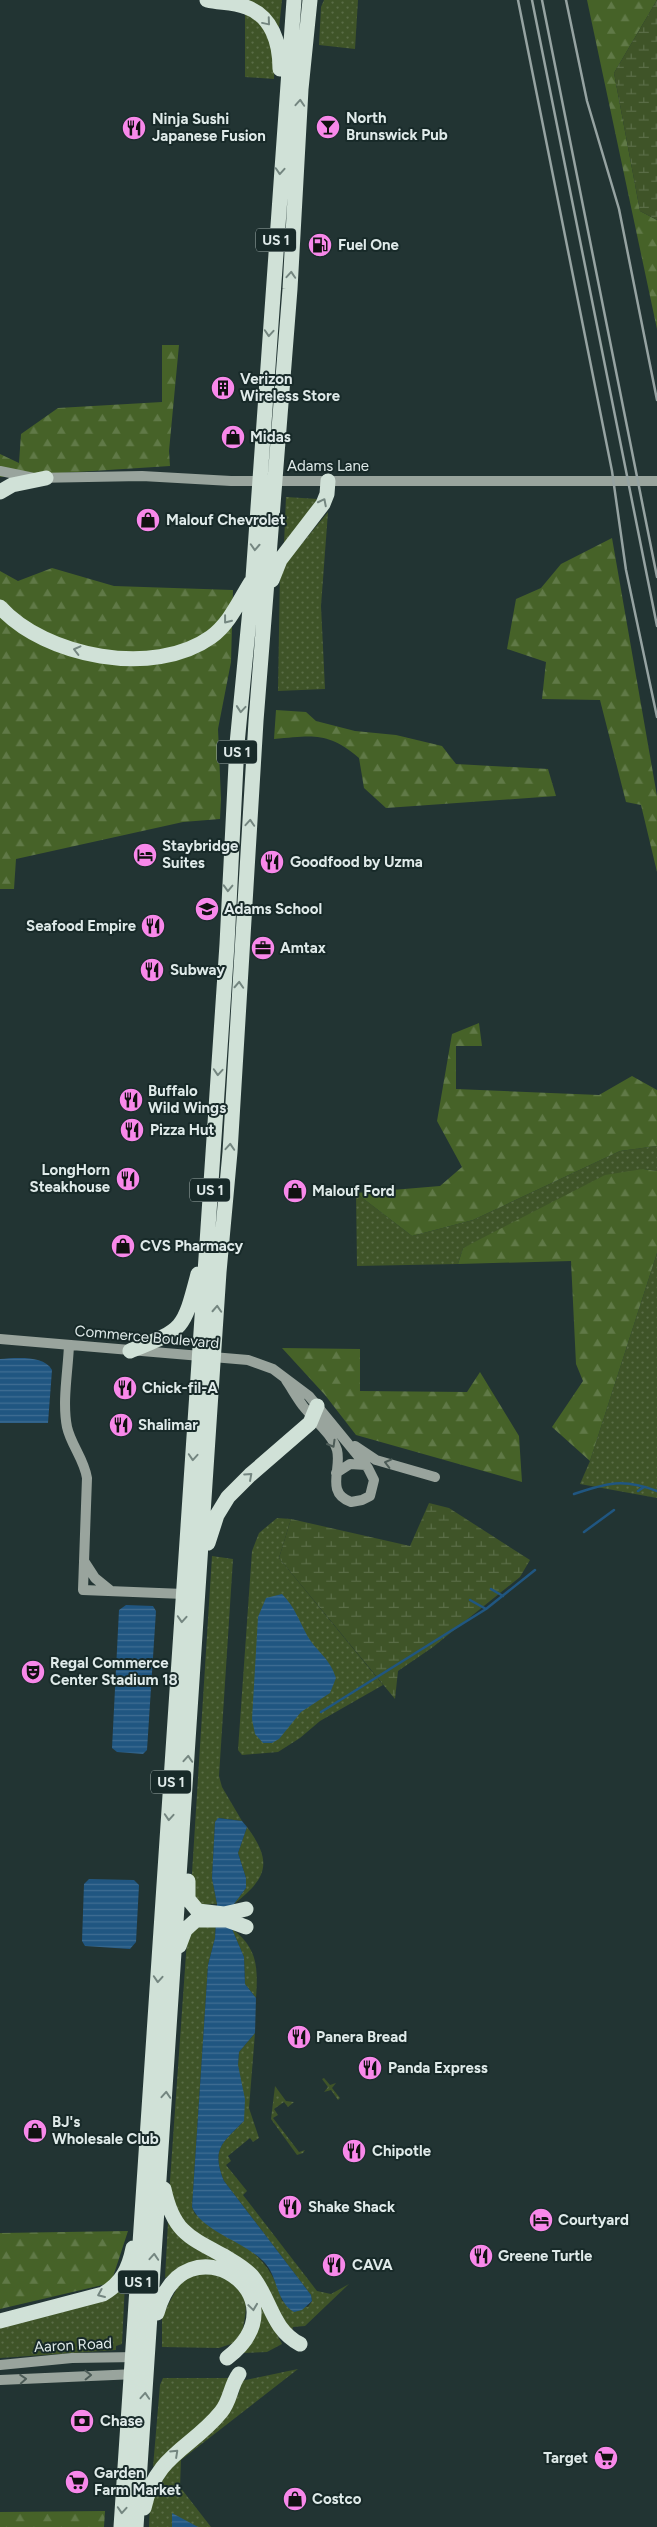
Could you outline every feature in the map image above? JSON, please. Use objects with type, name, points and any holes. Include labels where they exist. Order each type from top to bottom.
[{"type":"highway","points":[[207,0],[241,5],[252,10],[266,20],[275,34],[280,55],[282,149]]},
{"type":"highway","name":"US 1","points":[[138,2527],[143,2207],[184,1594],[207,1357],[230,1152],[265,603],[266,481],[282,149],[294,0]]},
{"type":"highway","name":"US 1","points":[[140,2357],[149,2340],[199,1581],[207,1357],[206,1241],[227,944],[229,870],[237,744],[253,578],[290,289],[294,196],[306,27],[310,0]]},
{"type":"highway","points":[[306,27],[317,0]]},
{"type":"highway","points":[[0,492],[12,485],[46,478]]},
{"type":"highway","points":[[265,603],[278,564],[323,504],[327,494],[328,481]]},
{"type":"highway","points":[[0,607],[23,627],[67,648],[114,657],[149,657],[184,650],[212,636],[231,615],[253,578]]},
{"type":"highway","points":[[130,1351],[171,1334],[180,1326],[189,1307],[206,1241]]},
{"type":"highway","points":[[199,1581],[214,1522],[228,1497],[315,1412]]},
{"type":"highway","points":[[185,1807],[189,1864],[188,1898],[194,1907],[205,1916]]},
{"type":"highway","points":[[175,1956],[190,1924],[205,1916],[239,1918]]},
{"type":"highway","points":[[160,2174],[169,2210],[178,2227],[190,2238],[238,2264],[248,2272],[258,2286],[279,2327],[290,2338],[300,2344]]},
{"type":"highway","points":[[0,2321],[94,2297],[112,2288],[120,2280],[128,2266],[143,2207]]},
{"type":"highway","points":[[149,2340],[161,2298],[173,2280],[195,2268],[217,2267],[231,2273],[243,2283],[254,2307],[254,2318],[250,2334],[242,2345],[227,2358]]},
{"type":"highway","name":"US 1","points":[[121,2527],[139,2374]]},
{"type":"highway","points":[[138,2527],[147,2495],[158,2473],[171,2457],[221,2412],[239,2374]]},
{"type":"street","name":"Adams Lane","points":[[0,470],[24,477],[46,478],[142,476],[266,481],[657,481]]},
{"type":"street","name":"Commerce Boulevard","points":[[0,1339],[248,1360],[262,1364],[286,1380],[315,1412],[340,1433],[366,1465]]},
{"type":"street","points":[[69,1345],[66,1422],[84,1465],[87,1478],[83,1590],[184,1594]]},
{"type":"street","name":"Commerce Boulevard","points":[[315,1412],[336,1448],[338,1458],[336,1473]]},
{"type":"street","points":[[340,1433],[376,1460],[435,1476]]},
{"type":"street","points":[[350,1464],[366,1465],[372,1474],[373,1487],[370,1496],[351,1502],[340,1495],[335,1485],[336,1473],[350,1464]]},
{"type":"street","points":[[84,1561],[95,1578],[111,1591]]},
{"type":"street","name":"Aaron Road","points":[[0,2365],[72,2358],[140,2357]]},
{"type":"street","name":"Aaron Road","points":[[0,2380],[139,2374]]},
{"type":"green space","points":[[244,0],[282,0],[279,28],[272,20]]},
{"type":"green space","points":[[324,0],[358,0],[355,49],[319,45],[321,7]]},
{"type":"green space","points":[[587,0],[657,0],[614,73],[640,211],[657,220],[657,329]]},
{"type":"green space","points":[[657,0],[657,220],[640,211],[614,73]]},
{"type":"green space","points":[[245,13],[269,33],[274,48],[274,79],[245,77]]},
{"type":"green space","points":[[162,345],[179,345],[169,451],[170,466],[0,477],[0,454],[19,463],[21,434],[58,408],[162,402]]},
{"type":"green space","points":[[286,497],[318,499],[284,544]]},
{"type":"green space","points":[[328,512],[321,606],[325,689],[278,691],[280,570]]},
{"type":"green space","points":[[612,538],[657,796],[657,872],[641,805],[626,802],[600,700],[542,699],[546,662],[507,649],[516,599],[541,588],[561,564]]},
{"type":"green space","points":[[52,568],[114,586],[233,590],[231,662],[218,729],[220,819],[183,822],[16,859],[14,889],[0,889],[0,571],[18,581]]},
{"type":"green space","points":[[276,710],[306,712],[316,721],[355,731],[396,735],[442,746],[456,764],[548,769],[556,796],[386,808],[364,788],[359,758],[348,749],[338,743],[319,737],[274,739]]},
{"type":"green space","points":[[479,1023],[482,1046],[456,1046],[456,1089],[599,1095],[632,1076],[657,1090],[657,1146],[620,1151],[473,1220],[412,1236],[356,1193],[440,1186],[462,1167],[437,1121],[452,1034]]},
{"type":"green space","points":[[657,1146],[657,1171],[643,1169],[463,1248],[458,1264],[357,1266],[356,1193],[412,1236],[473,1220],[620,1151]]},
{"type":"green space","points":[[643,1169],[657,1171],[657,1253],[590,1461],[552,1427],[583,1381],[576,1364],[571,1261],[458,1264],[463,1248],[605,1175]]},
{"type":"green space","points":[[657,1253],[657,1498],[580,1484],[590,1461]]},
{"type":"green space","points":[[282,1348],[360,1349],[360,1391],[467,1392],[480,1372],[519,1436],[522,1482],[356,1435],[325,1395]]},
{"type":"green space","points":[[429,1503],[449,1508],[530,1560],[520,1577],[433,1647],[398,1671],[395,1699],[279,1558],[291,1519],[410,1546]]},
{"type":"green space","points":[[277,1518],[291,1519],[279,1558],[383,1685],[320,1721],[300,1738],[278,1752],[242,1755],[238,1750],[252,1551],[259,1533]]},
{"type":"green space","points":[[212,1556],[233,1559],[219,1776],[222,1787],[242,1821],[219,1818],[215,1822],[212,1878],[217,1904],[198,1905],[191,1889]]},
{"type":"green space","points":[[247,1827],[261,1851],[263,1870],[253,1886],[234,1904],[246,1888],[246,1878],[238,1853]]},
{"type":"green space","points":[[216,1923],[215,1938],[208,1965],[192,2207],[195,2214],[249,2248],[269,2270],[282,2301],[308,2307],[312,2301],[311,2295],[224,2181],[220,2170],[219,2154],[221,2147],[244,2121],[238,2065],[239,2052],[255,2033],[249,2108],[259,2138],[253,2142],[250,2138],[228,2156],[231,2161],[226,2165],[247,2191],[243,2195],[317,2291],[331,2294],[349,2284],[305,2326],[293,2327],[292,2331],[177,2219],[169,2195],[187,1940],[192,1929]]},
{"type":"green space","points":[[232,1929],[241,1936],[252,1951],[257,1977],[256,1998],[245,1984],[244,1957]]},
{"type":"green space","points":[[324,2078],[330,2085],[336,2083],[332,2088],[340,2098],[338,2100],[331,2090],[324,2092],[328,2087],[322,2079]]},
{"type":"green space","points":[[275,2086],[286,2101],[294,2102],[288,2107],[284,2102],[274,2109],[278,2115],[273,2118],[299,2152],[305,2150],[303,2153],[297,2155],[271,2119]]},
{"type":"green space","points":[[168,2222],[229,2264],[188,2264],[165,2278]]},
{"type":"green space","points":[[128,2231],[111,2283],[0,2309],[0,2233]]},
{"type":"green space","points":[[198,2271],[226,2275],[241,2288],[246,2304],[240,2341],[219,2348],[162,2347],[162,2316],[181,2281]]},
{"type":"green space","points":[[125,2284],[122,2344],[116,2346],[116,2350],[0,2358],[0,2325]]},
{"type":"green space","points":[[259,2299],[282,2344],[267,2352],[242,2353],[255,2338]]},
{"type":"green space","points":[[298,2369],[181,2460],[180,2487],[211,2527],[149,2527],[150,2503],[173,2462],[226,2413],[239,2393],[241,2381]]},
{"type":"green space","points":[[163,2378],[229,2378],[218,2408],[153,2467],[160,2385]]},
{"type":"green space","points":[[105,2511],[104,2527],[0,2527],[0,2512]]},
{"type":"water","points":[[21,1358],[36,1360],[48,1365],[52,1370],[48,1423],[0,1423],[0,1359]]},
{"type":"water","points":[[282,1594],[294,1609],[308,1637],[327,1660],[336,1678],[330,1693],[301,1712],[279,1739],[272,1743],[263,1743],[255,1734],[252,1719],[258,1617],[266,1598]]},
{"type":"water","points":[[126,1605],[153,1606],[156,1611],[147,1750],[143,1754],[117,1752],[112,1748],[119,1610]]},
{"type":"water","points":[[218,1818],[242,1821],[247,1827],[238,1853],[246,1878],[246,1888],[234,1904],[232,1929],[244,1957],[245,1984],[256,1998],[255,2033],[239,2052],[238,2065],[245,2099],[244,2121],[221,2147],[219,2154],[220,2170],[224,2181],[311,2295],[312,2301],[302,2310],[294,2312],[288,2308],[280,2296],[265,2263],[247,2249],[214,2230],[197,2215],[192,2207],[208,1965],[215,1938],[217,1904],[212,1878],[215,1822]]},
{"type":"water","points":[[89,1879],[134,1880],[139,1885],[136,1942],[130,1949],[85,1946],[82,1941],[84,1884]]},
{"type":"water","points":[[172,2513],[198,2527],[172,2527]]},
{"type":"waterway","points":[[574,1494],[596,1487],[624,1483],[657,1491]]},
{"type":"waterway","points":[[638,1491],[644,1487]]},
{"type":"waterway","points":[[584,1532],[614,1510]]},
{"type":"waterway","points":[[321,1712],[486,1609],[535,1570]]},
{"type":"waterway","points":[[491,1589],[503,1596]]},
{"type":"waterway","points":[[470,1600],[486,1609]]},
{"type":"railway","points":[[518,0],[612,471],[626,570],[657,717]]},
{"type":"railway","points":[[532,0],[657,626]]},
{"type":"railway","points":[[542,0],[657,577]]},
{"type":"railway","points":[[566,0],[587,101],[619,209],[657,400]]},
{"type":"place","name":"North Brunswick Pub","points":[[328,127]]},
{"type":"place","name":"Ninja Sushi Japanese Fusion","points":[[134,128]]},
{"type":"place","name":"Fuel One","points":[[320,245]]},
{"type":"place","name":"Verizon Wireless Store","points":[[223,388]]},
{"type":"place","name":"Midas","points":[[233,437]]},
{"type":"place","name":"Malouf Chevrolet","points":[[148,520]]},
{"type":"place","name":"Staybridge Suites","points":[[145,855]]},
{"type":"place","name":"Goodfood by Uzma","points":[[272,862]]},
{"type":"place","name":"Adams School","points":[[207,909]]},
{"type":"place","name":"Seafood Empire","points":[[153,926]]},
{"type":"place","name":"Amtax","points":[[263,948]]},
{"type":"place","name":"Subway","points":[[152,970]]},
{"type":"place","name":"Buffalo Wild Wings","points":[[131,1100]]},
{"type":"place","name":"Pizza Hut","points":[[132,1130]]},
{"type":"place","name":"LongHorn Steakhouse","points":[[128,1179]]},
{"type":"place","name":"Malouf Ford","points":[[295,1191]]},
{"type":"place","name":"CVS Pharmacy","points":[[123,1246]]},
{"type":"place","name":"Chick-fil-A","points":[[125,1388]]},
{"type":"place","name":"Shalimar","points":[[121,1425]]},
{"type":"place","name":"Regal Commerce Center Stadium 18","points":[[33,1672]]},
{"type":"place","name":"Panera Bread","points":[[299,2037]]},
{"type":"place","name":"Panda Express","points":[[370,2068]]},
{"type":"place","name":"BJ's Wholesale Club","points":[[35,2131]]},
{"type":"place","name":"Chipotle","points":[[354,2151]]},
{"type":"place","name":"Shake Shack","points":[[290,2207]]},
{"type":"place","name":"Courtyard","points":[[541,2220]]},
{"type":"place","name":"Greene Turtle","points":[[481,2256]]},
{"type":"place","name":"CAVA","points":[[334,2265]]},
{"type":"place","name":"Chase","points":[[82,2421]]},
{"type":"place","name":"Target","points":[[606,2458]]},
{"type":"place","name":"Garden Farm Market","points":[[77,2482]]},
{"type":"place","name":"Costco","points":[[295,2499]]}]
